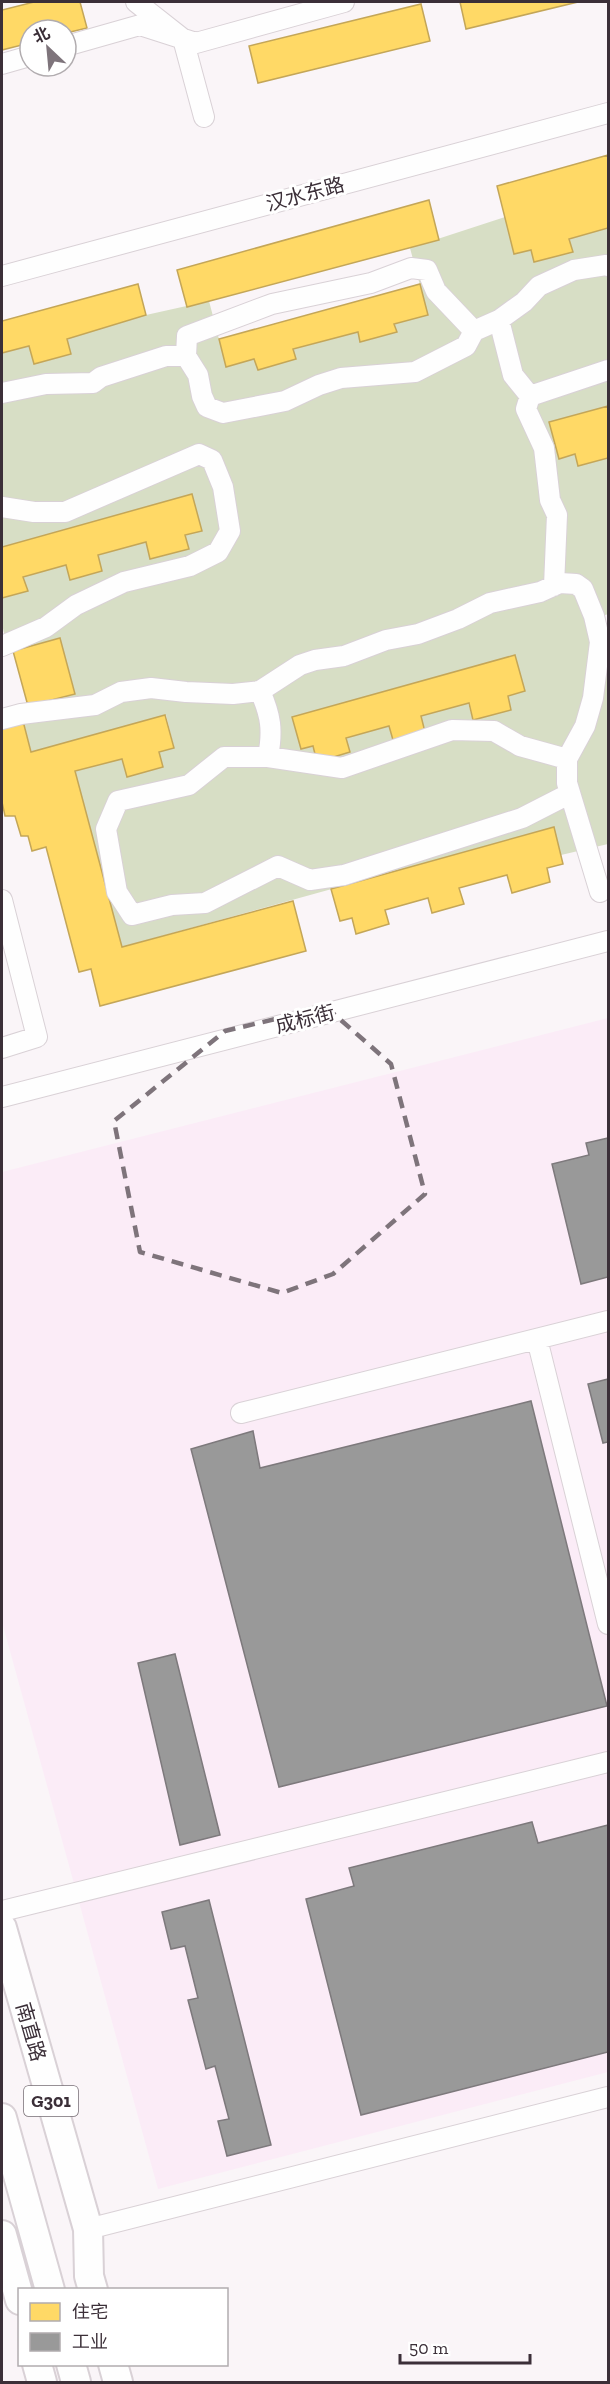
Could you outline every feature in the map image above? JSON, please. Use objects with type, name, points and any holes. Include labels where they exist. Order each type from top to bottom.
[{"type":"highway","name":"南直路","points":[[2,1928],[88,2229],[91,2283]]},
{"type":"highway","points":[[2,2118],[50,2288]]},
{"type":"highway","points":[[2,2235],[18,2293]]},
{"type":"highway","points":[[38,2366],[42,2382]]},
{"type":"highway","points":[[72,2366],[76,2382]]},
{"type":"highway","points":[[114,2366],[118,2382]]},
{"type":"street","points":[[78,41],[141,12],[183,39],[196,43],[344,2]]},
{"type":"street","points":[[183,39],[204,117]]},
{"type":"street","points":[[2,64],[18,59]]},
{"type":"street","name":"汉水东路","points":[[2,276],[609,112]]},
{"type":"street","points":[[474,331],[436,291],[427,270],[411,268],[371,283],[272,304],[197,331],[187,336],[186,356],[198,375],[202,396],[207,407],[223,413],[285,401],[319,385],[341,378],[414,372],[466,345],[474,331],[499,320],[524,302],[539,285],[574,270],[609,266]]},
{"type":"street","points":[[499,320],[513,375],[530,396]]},
{"type":"street","points":[[2,393],[46,384],[93,383],[101,377],[166,356],[186,356]]},
{"type":"street","points":[[530,396],[609,370]]},
{"type":"street","points":[[530,396],[526,409],[544,448],[550,501],[557,515],[554,586]]},
{"type":"street","points":[[2,507],[34,512],[65,512],[199,454],[212,460],[223,487],[230,531],[218,552],[190,566],[124,582],[76,605],[46,627],[2,646]]},
{"type":"street","points":[[2,719],[21,714],[95,705],[122,692],[151,688],[233,694],[260,691],[300,665],[344,656],[386,640],[418,634],[458,619],[490,603],[540,592],[560,583],[576,584],[583,589],[594,616],[600,642],[593,698],[585,726],[567,759],[567,783],[600,892]]},
{"type":"street","points":[[260,691],[268,709],[272,733],[268,757]]},
{"type":"street","points":[[565,796],[522,818],[344,875],[310,880],[278,866],[205,903],[172,904],[132,915],[117,892],[106,829],[118,801],[189,785],[224,757],[268,757],[342,768],[452,730],[483,730],[494,731],[520,746],[567,759]]},
{"type":"street","points":[[2,900],[37,1037],[2,1048]]},
{"type":"street","name":"成标街","points":[[2,1097],[609,941]]},
{"type":"street","points":[[242,1413],[609,1321]]},
{"type":"street","points":[[537,1339],[609,1624]]},
{"type":"street","points":[[2,1911],[609,1762]]},
{"type":"street","points":[[88,2229],[609,2097]]},
{"type":"highlighted area","points":[[326,1007],[391,1064],[425,1194],[333,1274],[282,1293],[140,1252],[114,1121],[225,1031]]},
{"type":"shaded area","points":[[608,1018],[608,2072],[158,2189],[2,1622],[2,1172]]},
{"type":"green space","points":[[505,217],[515,254],[531,250],[573,251],[569,239],[608,228],[608,406],[549,422],[559,458],[575,454],[579,466],[608,458],[608,614],[600,617],[608,649],[608,844],[561,855],[553,828],[122,947],[75,771],[122,759],[127,777],[163,767],[159,752],[174,747],[166,715],[31,752],[20,707],[75,693],[60,638],[13,651],[4,632],[2,598],[27,591],[23,577],[66,565],[102,571],[98,555],[146,542],[151,559],[188,549],[185,535],[201,531],[192,495],[2,547],[2,353],[29,346],[34,364],[71,354],[67,339],[146,315],[209,301],[226,366],[254,359],[258,370],[296,359],[293,349],[358,332],[361,342],[396,332],[394,324],[428,315],[410,248]],"holes":[[[515,656],[525,691],[508,696],[511,710],[473,720],[468,703],[421,716],[393,740],[389,726],[346,738],[350,752],[317,761],[313,746],[292,717]]]},
{"type":"building: 住宅","points":[[34,2],[80,2],[87,28],[78,30],[78,18],[18,18],[18,46],[2,50],[2,10]]},
{"type":"building: 住宅","points":[[460,2],[578,2],[466,29]]},
{"type":"building: 住宅","points":[[421,4],[430,41],[258,83],[249,46]]},
{"type":"building: 住宅","points":[[608,155],[608,228],[569,239],[573,252],[534,262],[531,250],[514,254],[497,186]]},
{"type":"building: 住宅","points":[[429,200],[439,240],[187,307],[177,270]]},
{"type":"building: 住宅","points":[[138,284],[146,315],[67,339],[71,354],[34,364],[29,346],[2,353],[2,321]]},
{"type":"building: 住宅","points":[[420,284],[428,315],[394,324],[397,332],[360,342],[358,332],[293,349],[296,359],[258,370],[254,359],[226,367],[219,339]]},
{"type":"building: 住宅","points":[[608,406],[608,458],[578,466],[575,454],[559,459],[549,422]]},
{"type":"building: 住宅","points":[[192,494],[202,531],[185,535],[189,549],[150,559],[146,542],[98,555],[102,571],[70,580],[66,565],[23,577],[28,591],[2,598],[2,547]]},
{"type":"building: 住宅","points":[[60,638],[75,694],[28,706],[13,651]]},
{"type":"building: 住宅","points":[[515,655],[525,691],[508,696],[511,710],[473,720],[469,703],[421,716],[425,732],[393,740],[389,726],[346,738],[350,752],[317,762],[313,746],[301,749],[292,717]]},
{"type":"building: 住宅","points":[[165,715],[174,748],[159,752],[163,767],[127,777],[122,759],[75,771],[122,947],[293,901],[306,951],[100,1006],[91,969],[79,972],[46,847],[32,851],[28,836],[21,836],[15,816],[5,816],[2,802],[2,727],[23,721],[31,752]]},
{"type":"building: 住宅","points":[[554,827],[563,864],[547,868],[550,882],[512,893],[507,875],[459,888],[464,904],[432,913],[428,898],[385,910],[389,924],[356,934],[352,918],[340,921],[331,889]]},
{"type":"building: 工业","points":[[608,1138],[608,1277],[581,1284],[552,1164],[589,1155],[586,1143]]},
{"type":"building: 工业","points":[[608,1379],[608,1442],[603,1443],[588,1384]]},
{"type":"building: 工业","points":[[531,1401],[607,1706],[279,1787],[191,1449],[253,1431],[260,1468]]},
{"type":"building: 工业","points":[[175,1654],[220,1835],[180,1845],[138,1663]]},
{"type":"building: 工业","points":[[532,1822],[538,1843],[608,1825],[608,2052],[361,2115],[306,1899],[354,1886],[349,1868]]},
{"type":"building: 工业","points":[[209,1900],[271,2145],[227,2156],[218,2121],[229,2119],[215,2066],[206,2069],[188,2000],[198,1998],[185,1946],[171,1949],[162,1912]]}]
